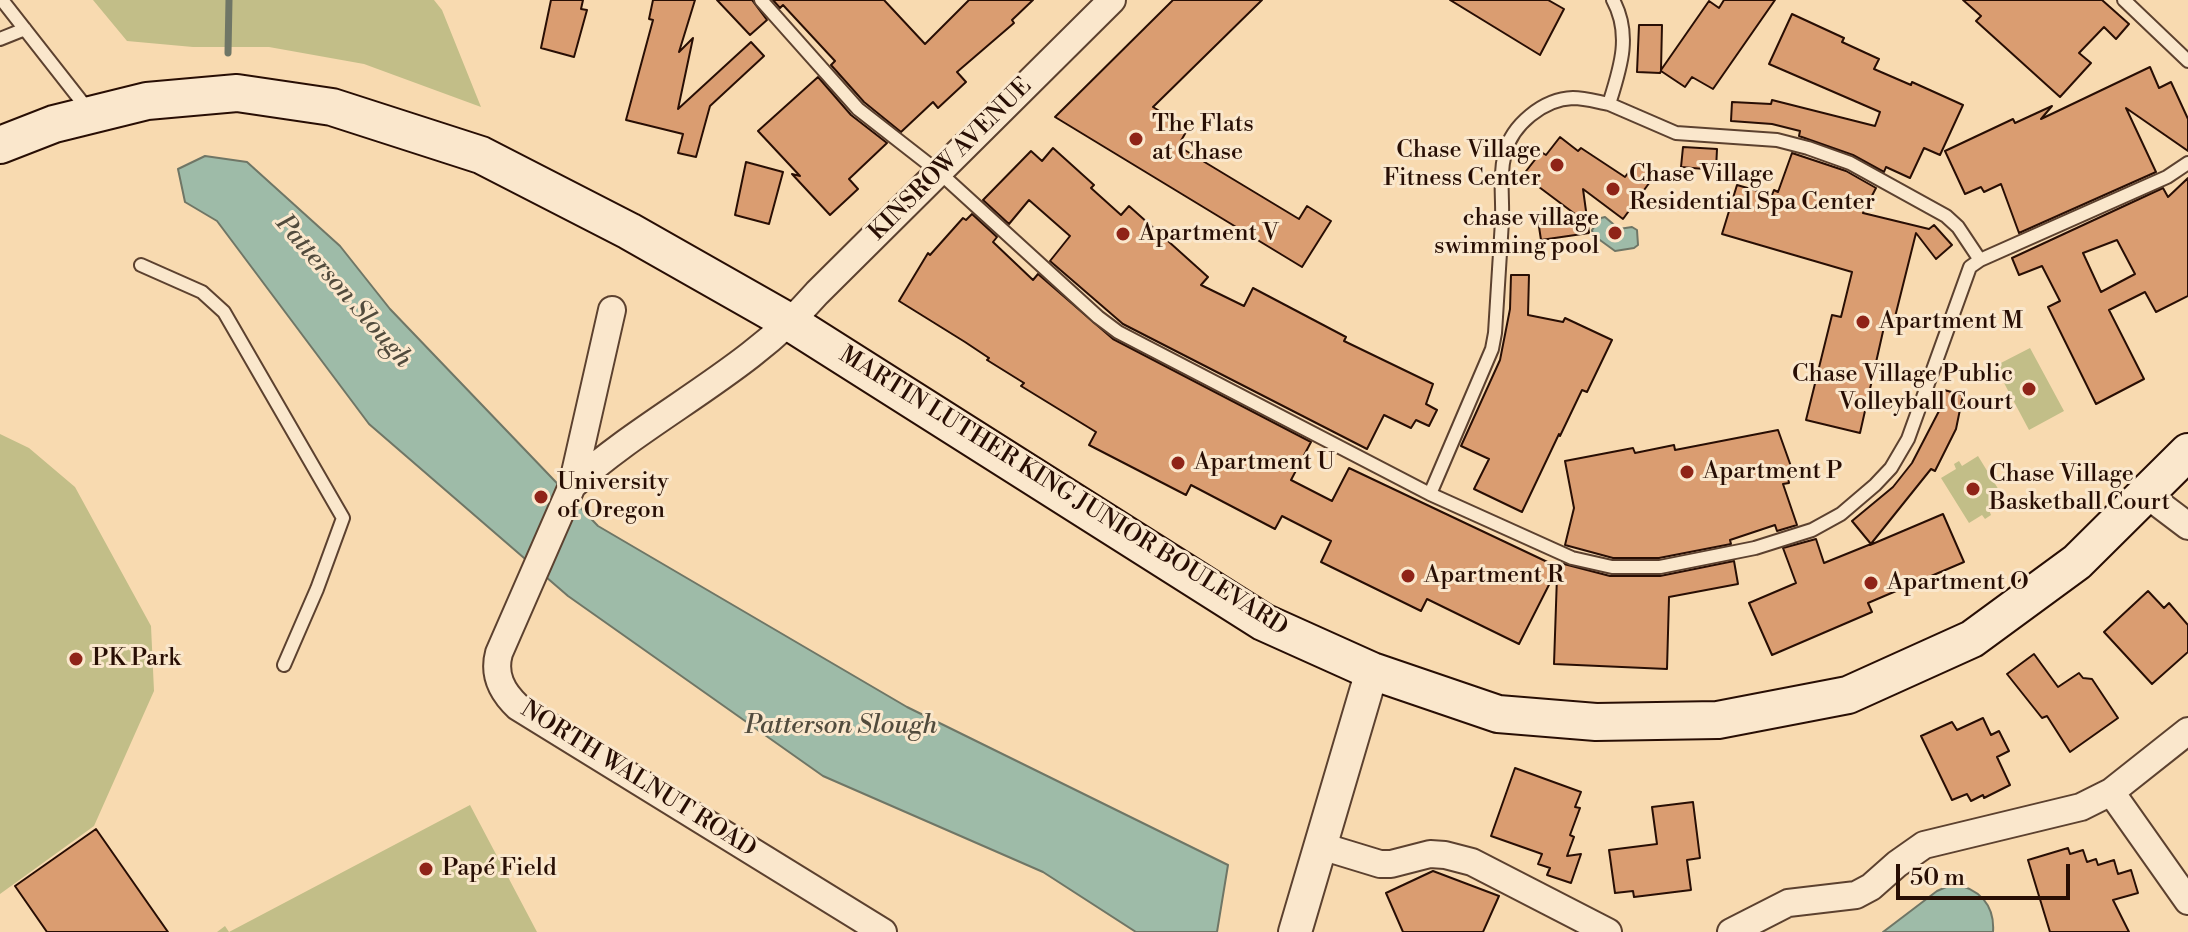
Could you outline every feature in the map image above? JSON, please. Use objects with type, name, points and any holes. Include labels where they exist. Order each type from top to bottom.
[{"type":"main road","name":"MARTIN LUTHER KING JUNIOR BOULEVARD","points":[[0,145],[54,124],[147,101],[237,93],[332,107],[481,155],[629,231],[791,323],[1263,622],[1372,671],[1498,714],[1596,722],[1718,720],[1848,695],[1972,639],[2077,562],[2188,452]]},
{"type":"street","name":"KINSROW AVENUE","points":[[791,323],[1099,7]]},
{"type":"street","name":"NORTH WALNUT ROAD","points":[[612,310],[572,486],[496,665],[502,688],[518,707],[883,932]]},
{"type":"street","name":"NORTH WALNUT ROAD","points":[[572,486],[613,451],[709,388],[791,323]]},
{"type":"street","points":[[2147,495],[2188,526]]},
{"type":"street","points":[[1295,932],[1372,671]]},
{"type":"street","points":[[1731,932],[1788,903],[1856,895],[1871,887],[1910,853],[1924,845],[2081,807],[2111,792],[2188,731]]},
{"type":"street","points":[[2111,792],[2188,901]]},
{"type":"street","points":[[1321,846],[1380,864],[1430,854],[1472,862],[1608,932]]},
{"type":"lane","points":[[2,0],[92,115]]},
{"type":"lane","points":[[761,0],[858,109],[940,173],[1118,332],[1430,494],[1572,558],[1612,567],[1660,567],[1755,548],[1812,530],[1841,514],[1883,476],[1900,454],[1967,273],[1980,260],[2167,177],[2188,163]]},
{"type":"lane","points":[[1609,104],[1621,68],[1624,43],[1620,17],[1613,0]]},
{"type":"lane","points":[[2124,0],[2188,61]]},
{"type":"lane","points":[[0,39],[25,29]]},
{"type":"lane","points":[[1430,494],[1488,362],[1493,341],[1502,216],[1501,177],[1505,153],[1511,136],[1523,121],[1540,108],[1574,98],[1609,104],[1676,133],[1777,140],[1841,160],[1946,216],[1958,227],[1980,260]]},
{"type":"lane","points":[[141,265],[202,292],[224,312],[343,518],[284,665]]},
{"type":"shaded area","points":[[93,0],[434,0],[442,10],[481,107],[364,64],[269,47],[193,47],[127,41]]},
{"type":"shaded area","name":"Chase Village Public Volleyball Court","points":[[2030,348],[2064,411],[2029,430],[1995,366]]},
{"type":"shaded area","name":"PK Park","points":[[0,434],[29,448],[75,487],[151,626],[154,691],[94,826],[0,894]]},
{"type":"shaded area","name":"Chase Village Basketball Court","points":[[1978,456],[2005,500],[1989,510],[1991,515],[1985,519],[1982,515],[1969,523],[1941,478],[1956,469],[1954,464],[1959,461],[1962,466]]},
{"type":"shaded area","name":"Papé Field","points":[[470,805],[537,932],[229,932]]},
{"type":"water","name":"Patterson Slough","points":[[205,156],[247,162],[340,246],[390,309],[598,526],[907,707],[1228,865],[1217,932],[1136,932],[1043,872],[823,776],[568,596],[369,424],[217,221],[185,202],[178,169]]},
{"type":"water","name":"chase village swimming pool","points":[[1605,217],[1619,229],[1632,227],[1637,230],[1638,245],[1615,251],[1593,235],[1592,230]]},
{"type":"water","points":[[1953,884],[1970,889],[1984,899],[1991,914],[1993,932],[1883,932],[1937,891]]},
{"type":"building","points":[[551,0],[583,0],[581,9],[587,10],[574,57],[541,48]]},
{"type":"building","points":[[653,0],[695,0],[679,52],[693,38],[678,109],[751,42],[764,56],[710,106],[696,157],[678,153],[683,134],[626,120],[653,20],[649,19]]},
{"type":"building","points":[[717,0],[752,0],[767,20],[750,35]]},
{"type":"building","points":[[773,0],[884,0],[925,44],[969,0],[1033,0],[1012,20],[1014,23],[957,72],[966,82],[938,108],[933,102],[901,132],[864,102],[831,65],[835,61],[783,5],[780,8]]},
{"type":"building","name":"The Flats at Chase","points":[[1173,0],[1262,0],[1153,107],[1161,112],[1158,115],[1186,132],[1178,146],[1299,219],[1307,206],[1331,221],[1302,267],[1055,117]]},
{"type":"building","points":[[1450,0],[1548,0],[1564,9],[1540,55]]},
{"type":"building","points":[[1724,0],[1775,0],[1713,89],[1692,77],[1685,87],[1661,71],[1637,72],[1639,25],[1662,25],[1661,70],[1709,1],[1719,8]]},
{"type":"building","points":[[1963,0],[2102,0],[2129,24],[2116,39],[2104,27],[2079,53],[2091,63],[2060,97],[1976,21],[1981,16]]},
{"type":"building","points":[[1792,14],[1844,38],[1842,42],[1879,59],[1874,69],[1963,105],[1940,155],[1924,148],[1910,178],[1886,167],[1884,172],[1853,155],[1799,136],[1800,131],[1772,124],[1731,121],[1732,102],[1771,104],[1772,100],[1875,126],[1880,112],[1769,64]]},
{"type":"building","points":[[2150,67],[2159,88],[2171,82],[2188,119],[2188,151],[2126,108],[2156,172],[2019,233],[2001,184],[1984,192],[1981,187],[1965,194],[1945,151],[2013,119],[2015,123],[2052,106],[2041,119]]},
{"type":"building","points":[[818,77],[851,115],[887,143],[849,179],[858,189],[830,215],[792,174],[800,176],[758,131]]},
{"type":"building","points":[[1560,137],[1578,151],[1581,148],[1625,177],[1637,161],[1655,175],[1623,219],[1583,189],[1589,233],[1541,240],[1538,220],[1575,214],[1523,175],[1541,152],[1546,155]]},
{"type":"building","points":[[1683,147],[1717,149],[1716,170],[1681,167]]},
{"type":"building","points":[[1053,148],[1094,185],[1091,188],[1121,215],[1129,206],[1208,277],[1201,285],[1244,306],[1253,288],[1346,337],[1344,341],[1433,384],[1426,404],[1437,410],[1429,426],[1416,420],[1411,428],[1384,415],[1367,449],[1123,324],[1050,261],[1070,236],[1029,200],[1009,224],[983,200],[1031,151],[1042,161]]},
{"type":"building","points":[[1792,153],[1846,171],[1876,188],[1863,213],[1929,229],[1934,225],[1952,245],[1936,259],[1916,233],[1892,329],[1884,327],[1860,433],[1806,420],[1832,315],[1841,317],[1852,272],[1722,234],[1737,185],[1772,195],[1774,190],[1778,192]]},
{"type":"building","points":[[746,162],[783,172],[769,224],[735,215]]},
{"type":"building","points":[[2188,178],[2188,296],[2156,312],[2145,292],[2109,310],[2144,379],[2096,404],[2048,307],[2060,301],[2042,266],[2019,275],[2012,258],[2163,188],[2168,197]],"holes":[[[2117,240],[2135,274],[2101,292],[2083,253]]]},
{"type":"building","points":[[972,214],[997,237],[993,242],[1033,280],[1038,274],[1113,339],[1311,442],[1291,480],[1332,501],[1349,468],[1558,567],[1519,644],[1427,599],[1421,611],[1321,562],[1331,541],[1282,516],[1275,529],[1191,485],[1186,495],[1089,445],[1096,432],[1021,386],[1024,383],[987,360],[989,358],[899,301],[928,253],[930,255],[963,218],[966,220]]},
{"type":"building","points":[[1511,275],[1529,275],[1528,315],[1563,322],[1565,318],[1612,340],[1587,392],[1582,390],[1522,512],[1474,489],[1489,459],[1461,446],[1500,360],[1510,309]]},
{"type":"building","points":[[1944,390],[1963,395],[1956,429],[1935,471],[1931,469],[1871,544],[1852,521],[1893,487],[1912,463],[1939,411]]},
{"type":"building","points":[[1778,430],[1793,472],[1787,473],[1789,483],[1783,484],[1797,525],[1777,531],[1775,525],[1730,540],[1731,544],[1659,558],[1613,558],[1565,545],[1574,508],[1565,461],[1633,448],[1635,453],[1674,445],[1675,450]]},
{"type":"building","name":"Apartment O","points":[[1943,514],[1964,562],[1868,603],[1872,612],[1772,655],[1749,603],[1796,583],[1783,548],[1816,539],[1824,563]]},
{"type":"building","points":[[1734,561],[1738,584],[1669,597],[1667,669],[1554,664],[1560,563],[1610,576],[1660,576]]},
{"type":"building","points":[[2148,591],[2164,608],[2169,603],[2188,625],[2188,652],[2152,684],[2104,632]]},
{"type":"building","points":[[2034,654],[2058,687],[2079,673],[2083,678],[2092,679],[2118,718],[2070,752],[2047,716],[2042,718],[2007,674]]},
{"type":"building","points":[[1983,718],[1991,735],[1999,731],[2009,751],[1997,757],[2010,785],[1984,798],[1983,795],[1971,801],[1967,794],[1952,800],[1921,736],[1952,722],[1957,730]]},
{"type":"building","points":[[1515,768],[1581,792],[1575,807],[1580,808],[1570,835],[1574,837],[1567,856],[1581,854],[1571,883],[1547,875],[1550,868],[1538,864],[1542,854],[1491,836]]},
{"type":"building","points":[[1693,802],[1700,858],[1687,860],[1691,890],[1634,897],[1633,891],[1615,893],[1609,850],[1657,844],[1652,807]]},
{"type":"building","points":[[96,829],[168,932],[47,932],[15,886]]},
{"type":"building","points":[[2068,848],[2070,854],[2083,850],[2087,862],[2096,859],[2098,865],[2114,860],[2118,874],[2131,870],[2138,893],[2113,900],[2129,932],[2050,932],[2028,860]]},
{"type":"building","points":[[1433,871],[1499,896],[1483,932],[1403,932],[1386,893]]},
{"type":"waterway","name":"Patterson Slough","points":[[228,53],[229,0]]},
{"type":"place","name":"The Flats at Chase","points":[[1136,139]]},
{"type":"place","name":"Chase Village Fitness Center","points":[[1557,165]]},
{"type":"place","name":"Chase Village Residential Spa Center","points":[[1613,189]]},
{"type":"place","name":"chase village swimming pool","points":[[1615,233]]},
{"type":"place","name":"Apartment V","points":[[1123,234]]},
{"type":"place","name":"Apartment M","points":[[1863,322]]},
{"type":"place","name":"Chase Village Public Volleyball Court","points":[[2029,389]]},
{"type":"place","name":"Apartment U","points":[[1178,463]]},
{"type":"place","name":"Apartment P","points":[[1687,472]]},
{"type":"place","name":"Chase Village Basketball Court","points":[[1973,489]]},
{"type":"place","name":"University of Oregon","points":[[541,497]]},
{"type":"place","name":"Apartment R","points":[[1408,576]]},
{"type":"place","name":"Apartment O","points":[[1871,583]]},
{"type":"place","name":"PK Park","points":[[76,659]]},
{"type":"place","name":"Papé Field","points":[[426,869]]}]
